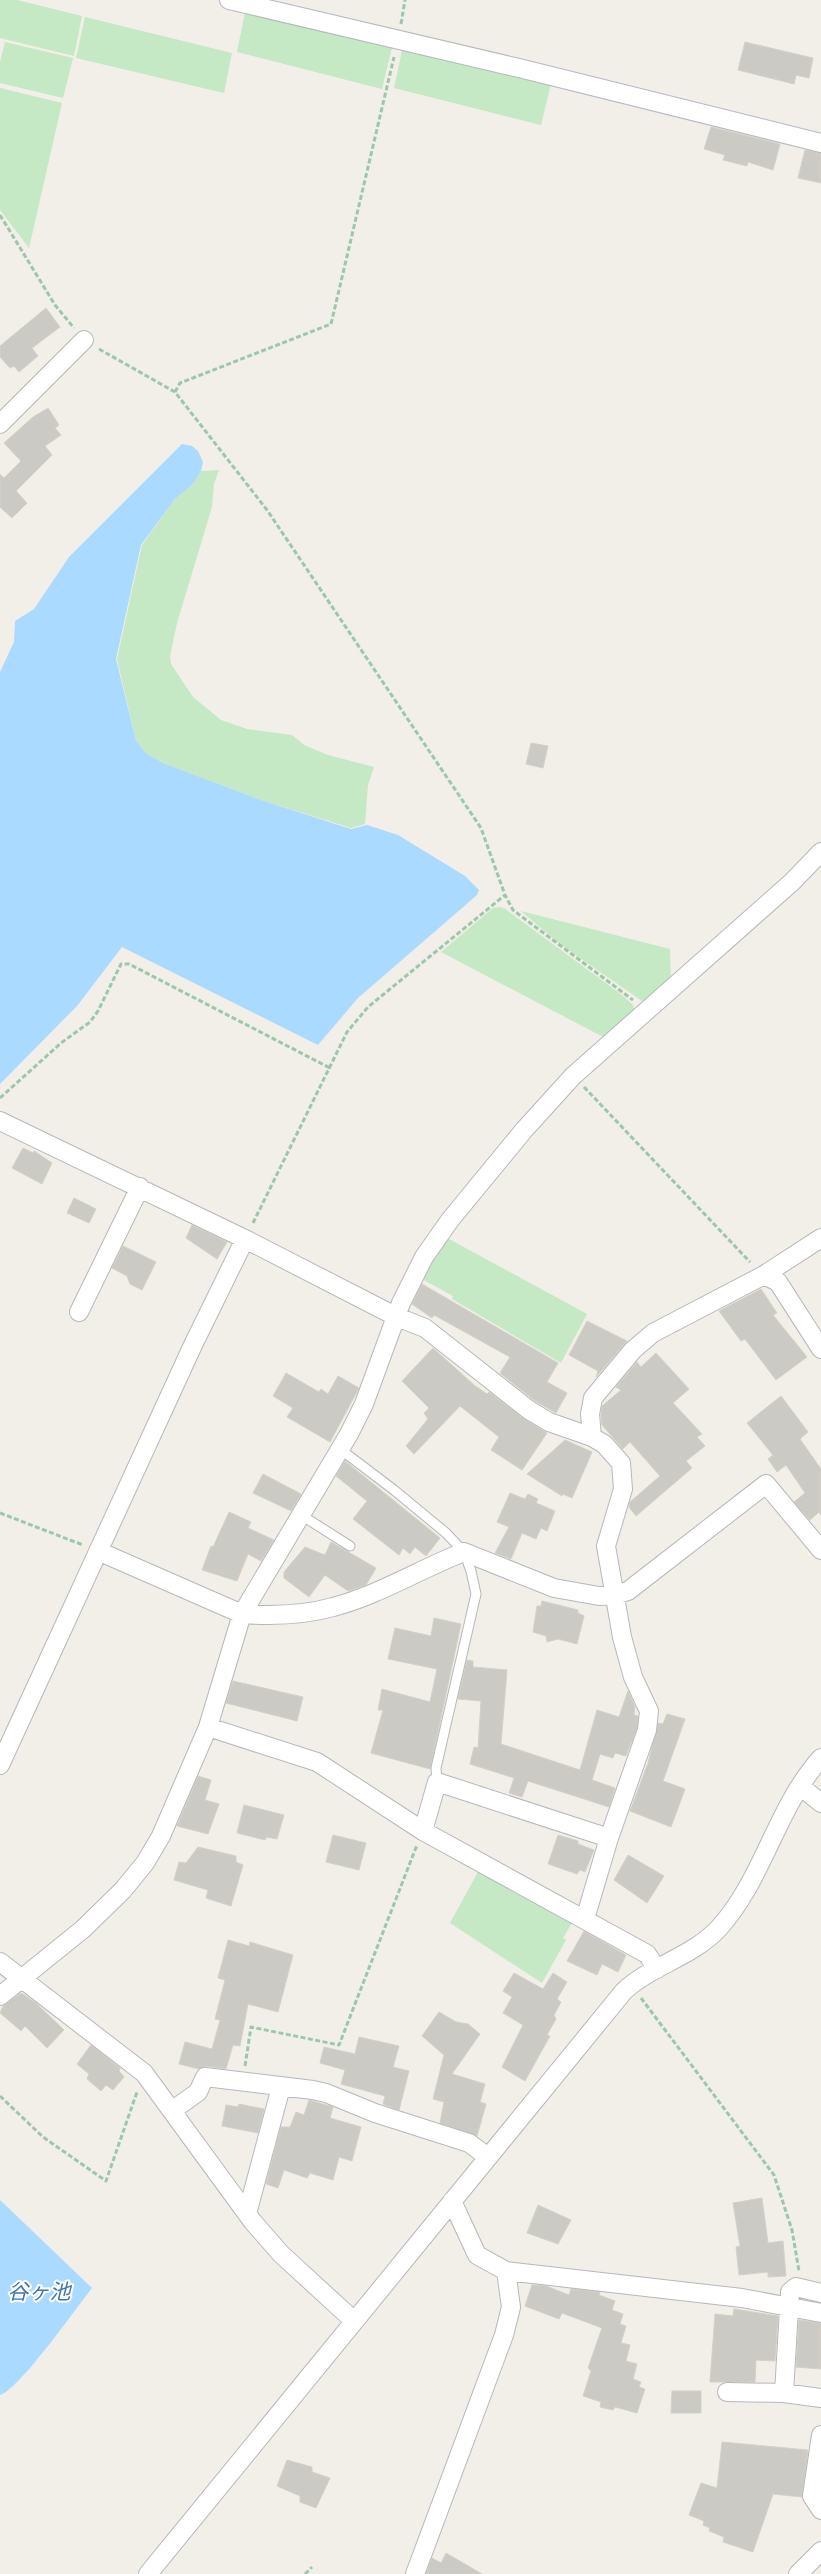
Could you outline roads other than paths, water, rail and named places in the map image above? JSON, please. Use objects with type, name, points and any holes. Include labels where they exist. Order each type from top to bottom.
[{"type":"street","points":[[229,0],[821,143]]},
{"type":"street","points":[[0,424],[84,340]]},
{"type":"street","points":[[0,1996],[83,1929],[123,1890],[145,1863],[161,1836],[208,1727],[242,1614],[340,1449],[364,1404],[398,1317],[401,1303],[424,1257],[450,1220],[524,1130],[573,1076],[792,882],[821,852]]},
{"type":"street","points":[[0,1121],[140,1187],[398,1317],[425,1328],[529,1410],[549,1422],[573,1432],[592,1437],[604,1444],[621,1463],[622,1488],[606,1546],[633,1678],[649,1712],[647,1730],[609,1838],[585,1919]]},
{"type":"street","points":[[79,1312],[140,1187]]},
{"type":"street","points":[[592,1437],[590,1414],[594,1398],[633,1350],[653,1333],[764,1275],[821,1238]]},
{"type":"street","points":[[0,1765],[193,1345],[245,1239]]},
{"type":"street","points":[[764,1275],[778,1282],[821,1349]]},
{"type":"street","points":[[98,1551],[242,1614],[262,1616],[332,1607],[359,1598],[426,1566],[464,1552],[554,1588],[599,1596],[615,1595],[628,1591],[766,1484],[821,1550]]},
{"type":"street","points":[[208,1727],[317,1762],[423,1831],[490,1870],[585,1919],[647,1954],[657,1969]]},
{"type":"street","points":[[148,2574],[353,2320],[630,1984],[690,1952],[719,1928],[744,1892],[788,1803],[821,1758]]},
{"type":"street","points":[[423,1831],[438,1782],[609,1838]]},
{"type":"street","points":[[800,1786],[821,1803]]},
{"type":"street","points":[[0,1962],[144,2073],[173,2110],[247,2214],[281,2254],[353,2320]]},
{"type":"street","points":[[173,2110],[198,2092],[205,2078],[243,2080],[326,2093],[375,2113],[469,2143],[488,2157]]},
{"type":"street","points":[[247,2214],[281,2086]]},
{"type":"street","points":[[452,2201],[477,2255],[506,2271],[732,2297],[821,2313]]},
{"type":"street","points":[[415,2574],[504,2336],[511,2307],[506,2271]]},
{"type":"street","points":[[784,2393],[787,2306],[790,2292],[796,2287],[821,2293]]},
{"type":"street","points":[[727,2392],[784,2393],[821,2398]]},
{"type":"street","points":[[821,2436],[812,2496],[821,2510]]},
{"type":"street","points":[[798,2574],[821,2551]]},
{"type":"lane","points":[[340,1449],[408,1502],[464,1552],[471,1571],[476,1594],[436,1768],[438,1782]]},
{"type":"lane","points":[[301,1514],[350,1546]]},
{"type":"water","points":[[182,444],[192,446],[198,451],[203,462],[201,471],[192,485],[175,499],[141,545],[116,659],[136,741],[146,753],[163,763],[261,800],[351,829],[367,825],[398,835],[465,876],[479,890],[477,895],[358,998],[318,1045],[122,947],[77,1006],[0,1084],[0,672],[14,642],[15,621],[34,609],[69,557]]},
{"type":"water","name":"谷ヶ池","points":[[0,2200],[92,2288],[33,2364],[9,2390],[0,2395]]}]
